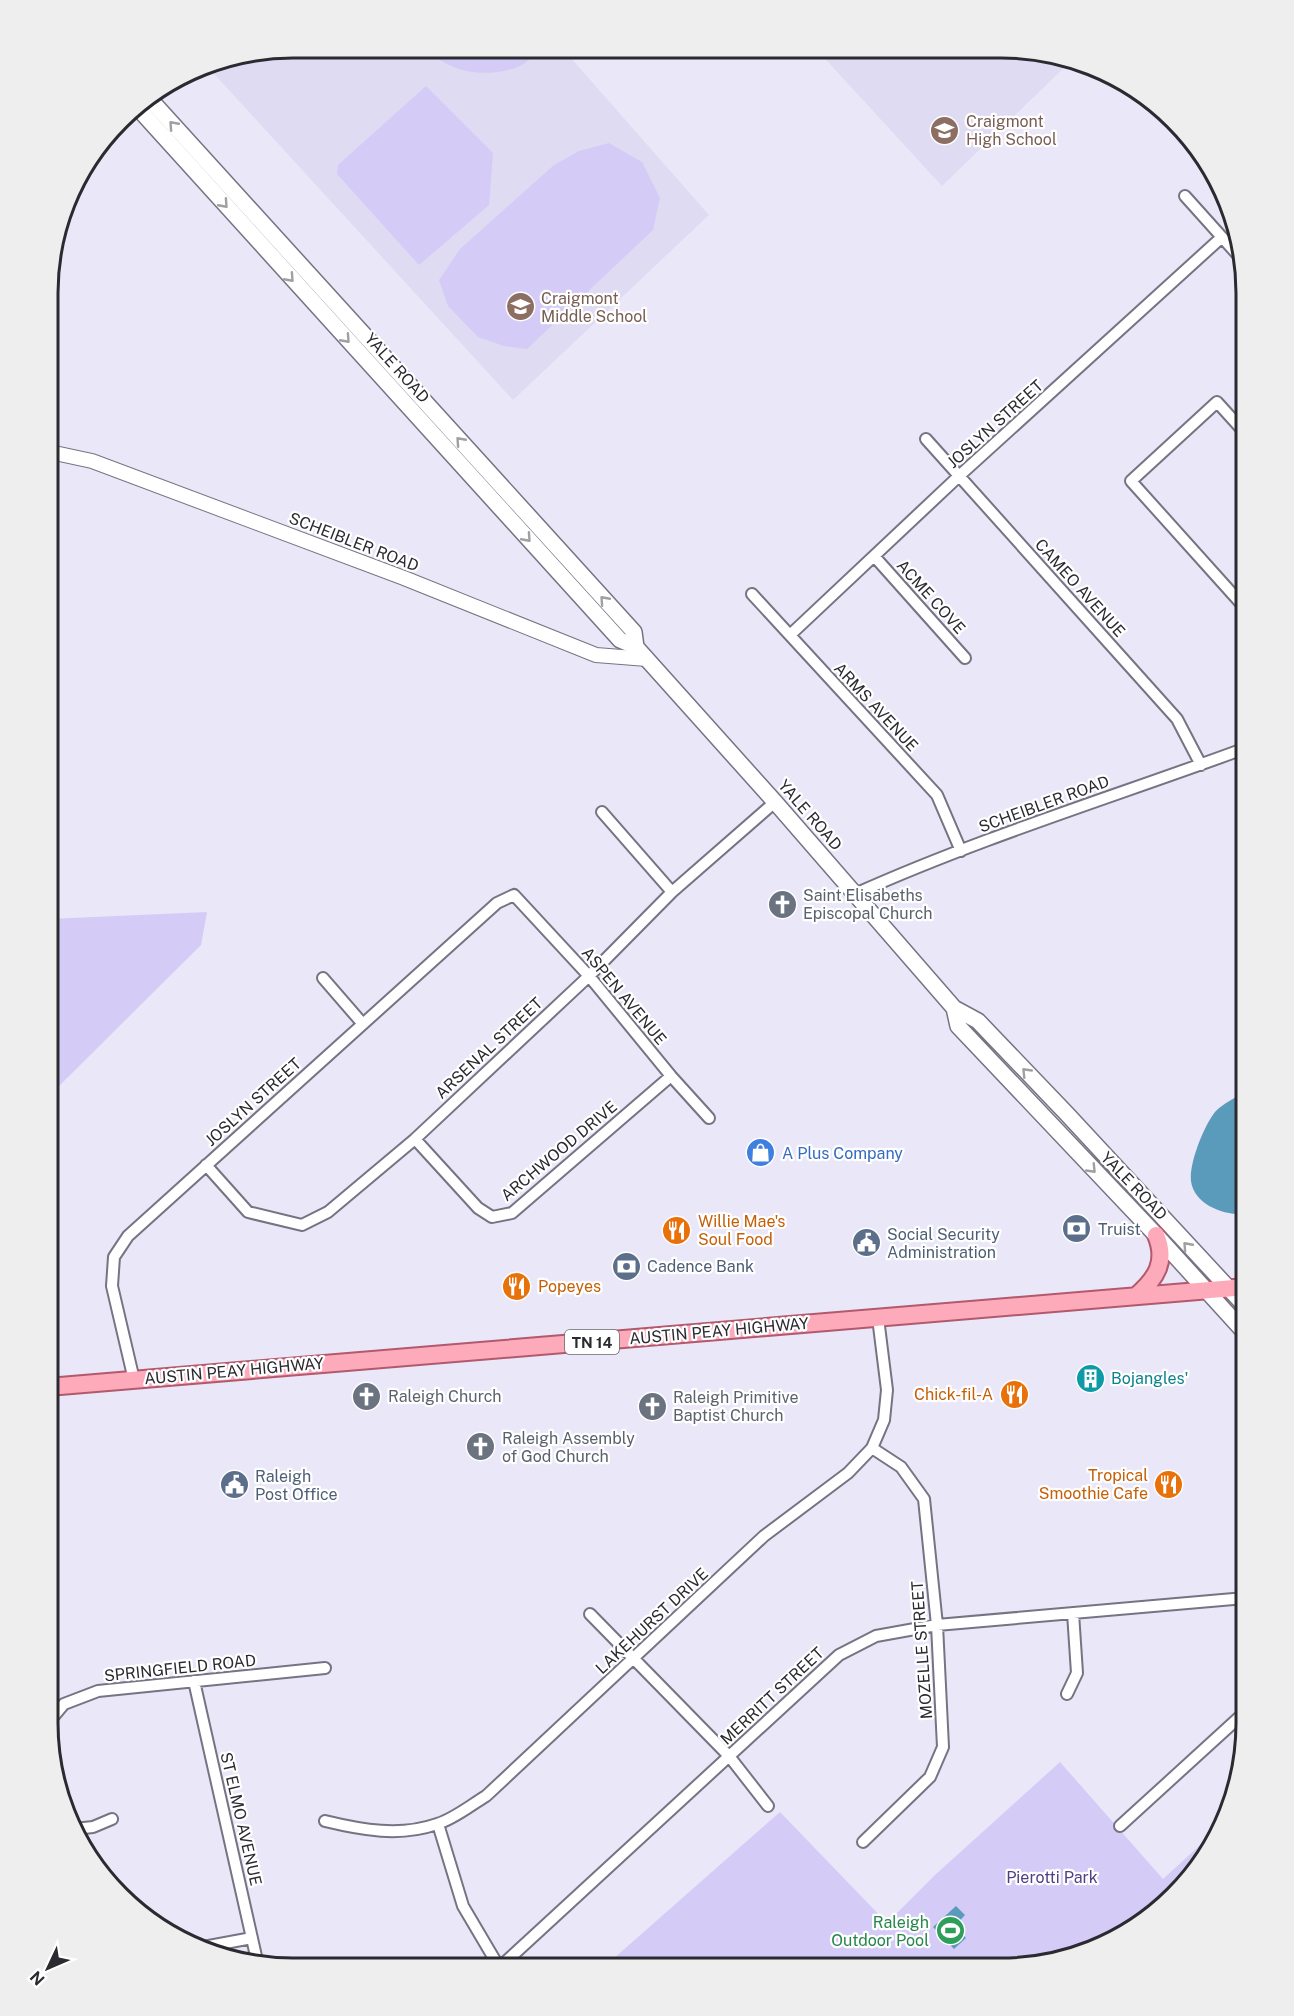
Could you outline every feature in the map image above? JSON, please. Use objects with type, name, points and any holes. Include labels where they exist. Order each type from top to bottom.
[{"type":"main road","name":"YALE ROAD","points":[[155,104],[634,632],[636,647]]},
{"type":"main road","name":"YALE ROAD","points":[[143,114],[620,640],[636,647],[647,659],[954,1008],[978,1021],[1236,1296]]},
{"type":"main road","name":"YALE ROAD","points":[[954,1008],[958,1026],[1236,1323]]},
{"type":"main road","points":[[1136,1296],[1146,1287],[1161,1261],[1161,1248],[1156,1235]]},
{"type":"main road","name":"AUSTIN PEAY HIGHWAY","points":[[58,1386],[1236,1288]]},
{"type":"street","points":[[1185,196],[1231,247]]},
{"type":"street","name":"JOSLYN STREET","points":[[790,635],[959,476],[1222,237]]},
{"type":"street","points":[[1236,423],[1217,402],[1131,481],[1236,598]]},
{"type":"street","name":"CAMEO AVENUE","points":[[926,439],[1177,719],[1201,765]]},
{"type":"street","name":"SCHEIBLER ROAD","points":[[58,454],[92,461],[404,578],[596,655],[647,659]]},
{"type":"street","name":"ACME COVE","points":[[874,556],[966,658]]},
{"type":"street","name":"ARMS AVENUE","points":[[752,594],[937,795],[961,851]]},
{"type":"street","name":"SCHEIBLER ROAD","points":[[855,894],[961,851],[1236,752]]},
{"type":"street","name":"ARSENAL STREET","points":[[206,1165],[248,1212],[302,1225],[328,1212],[415,1139],[588,976],[672,892],[775,802]]},
{"type":"street","points":[[602,812],[672,892]]},
{"type":"street","name":"JOSLYN STREET","points":[[134,1380],[112,1286],[114,1257],[128,1236],[497,903],[514,895]]},
{"type":"street","name":"ASPEN AVENUE","points":[[514,895],[588,976],[709,1118]]},
{"type":"street","points":[[323,978],[362,1023]]},
{"type":"street","name":"ARCHWOOD DRIVE","points":[[415,1139],[478,1208],[492,1216],[512,1213],[671,1076]]},
{"type":"street","name":"LAKEHURST DRIVE","points":[[325,1821],[362,1830],[406,1832],[438,1824],[486,1796],[764,1536],[848,1473],[872,1448],[884,1420],[888,1390],[878,1318]]},
{"type":"street","name":"MOZELLE STREET","points":[[863,1842],[930,1777],[943,1747],[937,1625],[924,1499],[901,1467],[872,1448]]},
{"type":"street","name":"MERRITT STREET","points":[[509,1958],[839,1655],[876,1636],[937,1625],[1236,1599]]},
{"type":"street","points":[[1067,1694],[1077,1674],[1073,1613]]},
{"type":"street","points":[[590,1614],[729,1756],[768,1806]]},
{"type":"street","name":"SPRINGFIELD ROAD","points":[[58,1711],[64,1704],[98,1691],[325,1668]]},
{"type":"street","name":"ST ELMO AVENUE","points":[[194,1681],[256,1954]]},
{"type":"street","points":[[1120,1826],[1236,1720]]},
{"type":"street","points":[[84,1828],[93,1827],[112,1819]]},
{"type":"street","points":[[438,1824],[463,1906],[494,1958]]},
{"type":"street","points":[[217,1945],[252,1938]]},
{"type":"shaded area","name":"Craigmont Middle School","points":[[294,58],[571,58],[709,215],[513,400],[213,73],[248,63]]},
{"type":"shaded area","name":"Craigmont High School","points":[[824,58],[1000,58],[1046,63],[1064,68],[942,186]]},
{"type":"green space","points":[[438,58],[531,58],[515,68],[491,73],[467,71]]},
{"type":"green space","points":[[426,86],[493,153],[489,205],[419,265],[337,174],[338,165]]},
{"type":"green space","points":[[609,143],[642,162],[660,198],[653,230],[527,349],[504,346],[478,337],[448,306],[439,280],[460,249],[554,165],[579,151]]},
{"type":"green space","points":[[207,912],[201,945],[58,1087],[58,919]]},
{"type":"green space","name":"Pierotti Park","points":[[1060,1762],[1163,1879],[1202,1844],[1167,1889],[1131,1918],[1090,1940],[1046,1953],[1000,1958],[614,1958],[780,1812],[887,1923],[935,1875]]},
{"type":"water","points":[[1236,1097],[1236,1214],[1220,1211],[1204,1203],[1193,1189],[1191,1181],[1192,1165],[1202,1135],[1215,1112]]},
{"type":"water","points":[[956,1906],[965,1915],[955,1926],[966,1938],[954,1949],[933,1927]]},
{"type":"place","name":"Craigmont High School","points":[[945,130]]},
{"type":"place","name":"Craigmont Middle School","points":[[520,307]]},
{"type":"place","name":"Saint Elisabeths Episcopal Church","points":[[782,904]]},
{"type":"place","name":"A Plus Company","points":[[761,1153]]},
{"type":"place","name":"Truist","points":[[1077,1229]]},
{"type":"place","name":"Willie Mae's Soul Food","points":[[677,1230]]},
{"type":"place","name":"Social Security Administration","points":[[866,1243]]},
{"type":"place","name":"Cadence Bank","points":[[626,1266]]},
{"type":"place","name":"Popeyes","points":[[517,1286]]},
{"type":"place","name":"Bojangles'","points":[[1090,1378]]},
{"type":"place","name":"Chick-fil-A","points":[[1014,1394]]},
{"type":"place","name":"Raleigh Church","points":[[367,1396]]},
{"type":"place","name":"Raleigh Primitive Baptist Church","points":[[652,1406]]},
{"type":"place","name":"Raleigh Assembly of God Church","points":[[481,1447]]},
{"type":"place","name":"Tropical Smoothie Cafe","points":[[1169,1484]]},
{"type":"place","name":"Raleigh Post Office","points":[[234,1485]]},
{"type":"place","name":"Raleigh Outdoor Pool","points":[[950,1931]]}]
